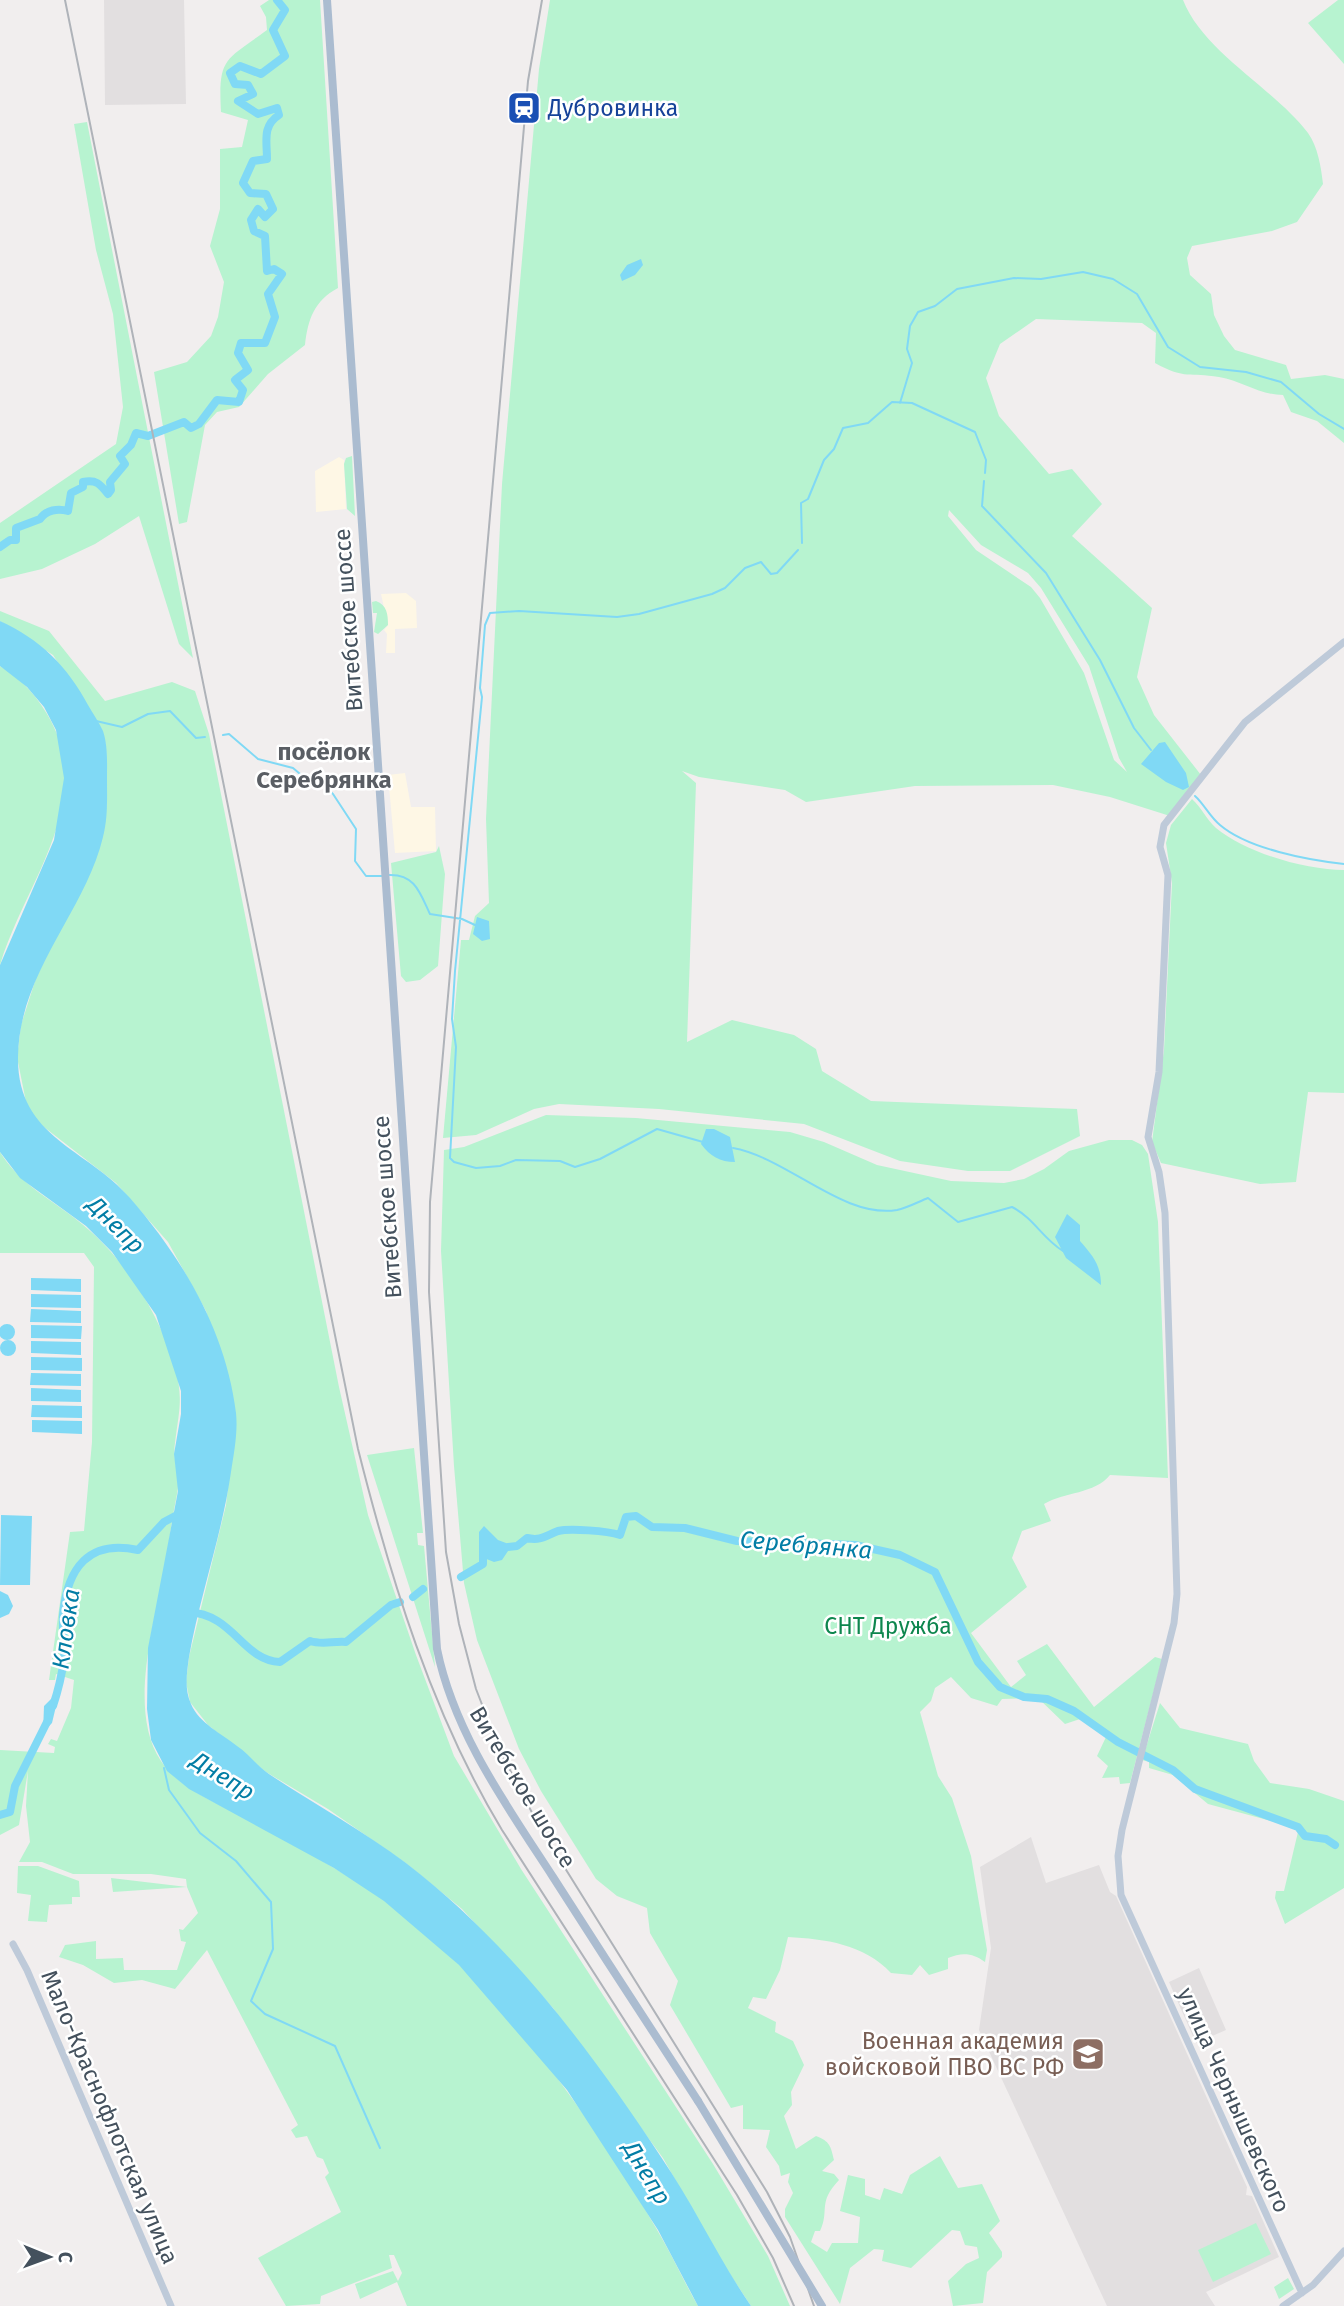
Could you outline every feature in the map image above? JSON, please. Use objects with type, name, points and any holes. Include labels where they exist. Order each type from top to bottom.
[{"type":"main road","name":"Витебское шоссе","points":[[327,0],[437,1649],[445,1684],[462,1727],[523,1831],[698,2101],[822,2306]]},
{"type":"street","name":"улица Чернышевского","points":[[1302,2293],[1121,1895],[1118,1856],[1136,1770],[1174,1623],[1177,1594],[1165,1213],[1159,1172],[1148,1137],[1159,1072],[1168,880],[1161,836],[1164,825],[1190,796],[1245,722],[1344,642]]},
{"type":"street","name":"Мало-Краснофлотская улица","points":[[13,1944],[27,1970],[170,2306]]},
{"type":"street","points":[[1283,2306],[1302,2293],[1344,2251]]},
{"type":"shaded area","points":[[104,0],[184,0],[186,104],[105,105]]},
{"type":"shaded area","points":[[339,457],[344,460],[346,509],[316,512],[315,471]]},
{"type":"shaded area","points":[[406,593],[416,601],[417,628],[395,629],[395,653],[386,653],[387,634],[384,630],[388,625],[381,594]]},
{"type":"shaded area","points":[[405,773],[411,807],[435,807],[436,851],[395,853],[388,775]]},
{"type":"shaded area","name":"Военная академия войсковой ПВО ВС РФ","points":[[1031,1837],[1046,1883],[1099,1865],[1110,1892],[1116,1896],[1247,2187],[1246,2195],[1252,2196],[1279,2257],[1206,2292],[1215,2306],[1107,2306],[979,2030],[991,1948],[980,1867]]},
{"type":"shaded area","points":[[1199,1968],[1226,2030],[1196,2043],[1169,1982]]},
{"type":"green space","points":[[269,0],[320,0],[338,288],[318,305],[308,327],[305,345],[268,374],[239,407],[217,412],[205,425],[187,522],[179,524],[154,372],[187,362],[211,336],[218,317],[224,282],[210,246],[220,209],[220,149],[242,147],[248,120],[221,112],[221,80],[223,70],[233,55],[267,30],[266,17],[260,6]]},
{"type":"green space","points":[[550,0],[1183,0],[1207,37],[1294,117],[1314,144],[1323,184],[1297,222],[1272,231],[1192,246],[1187,258],[1190,275],[1211,294],[1214,315],[1224,336],[1235,350],[1286,365],[1291,379],[1325,375],[1344,379],[1344,443],[1317,421],[1291,412],[1283,395],[1267,393],[1219,377],[1181,374],[1155,363],[1156,333],[1142,323],[1036,319],[1000,344],[986,378],[999,416],[1049,474],[1072,469],[1102,504],[1072,536],[1152,608],[1137,677],[1154,715],[1201,775],[1170,816],[1110,797],[1053,785],[915,786],[806,802],[785,790],[699,777],[682,771],[696,783],[687,1042],[732,1020],[794,1035],[816,1049],[822,1071],[871,1101],[1077,1109],[1080,1136],[1010,1171],[968,1171],[900,1161],[804,1124],[659,1109],[559,1104],[534,1109],[476,1135],[443,1138],[461,940],[469,940],[475,916],[489,903],[486,819],[502,484],[539,69]],"holes":[[[949,510],[981,545],[1028,573],[1041,588],[1089,666],[1119,758],[1127,772],[1114,760],[1084,673],[1040,598],[1031,587],[976,550],[948,516]]]},
{"type":"green space","points":[[1338,0],[1344,0],[1344,64],[1308,23]]},
{"type":"green space","points":[[87,122],[193,658],[179,644],[139,516],[95,544],[42,569],[0,579],[0,523],[116,444],[123,407],[113,314],[96,250],[74,124]]},
{"type":"green space","points":[[352,456],[355,516],[347,509],[344,464],[346,458]]},
{"type":"green space","points":[[376,601],[385,607],[388,621],[388,625],[378,634],[374,632],[377,613],[373,613],[372,602]]},
{"type":"green space","points":[[0,611],[49,631],[105,701],[172,682],[195,691],[209,734],[339,1387],[368,1515],[416,1655],[454,1756],[521,1869],[713,2164],[768,2256],[790,2306],[751,2306],[720,2259],[663,2158],[553,2008],[462,1909],[407,1864],[328,1809],[266,1772],[208,1725],[190,1702],[186,1682],[189,1657],[226,1505],[236,1417],[206,1311],[168,1242],[116,1183],[35,1120],[26,1102],[17,1057],[21,1025],[36,978],[61,927],[107,805],[106,746],[102,730],[53,655],[0,621]]},
{"type":"green space","points":[[0,666],[29,690],[51,721],[62,753],[65,784],[51,845],[0,965]]},
{"type":"green space","points":[[1192,799],[1216,828],[1243,845],[1295,863],[1344,870],[1344,1093],[1308,1092],[1296,1182],[1260,1184],[1161,1163],[1152,1142],[1164,1050],[1172,883],[1166,843],[1171,825]]},
{"type":"green space","points":[[439,846],[445,874],[438,966],[420,980],[406,982],[401,976],[391,863],[436,852]]},
{"type":"green space","name":"СНТ Дружба","points":[[546,1115],[636,1118],[790,1132],[824,1142],[877,1165],[951,1181],[1004,1183],[1024,1179],[1069,1151],[1109,1140],[1132,1140],[1142,1145],[1148,1154],[1158,1222],[1168,1478],[1110,1475],[1096,1486],[1044,1504],[1051,1521],[1022,1531],[1012,1558],[1027,1587],[971,1633],[1011,1687],[1026,1675],[1017,1661],[1047,1644],[1094,1707],[1155,1657],[1162,1659],[1130,1783],[1120,1784],[1119,1777],[1102,1778],[1108,1766],[1097,1756],[1106,1737],[1080,1719],[1065,1724],[1038,1698],[1002,1699],[997,1706],[971,1698],[951,1677],[935,1688],[931,1701],[920,1712],[938,1776],[952,1798],[971,1856],[987,1950],[985,1962],[972,1955],[963,1954],[948,1958],[948,1969],[929,1975],[920,1965],[912,1975],[891,1973],[869,1955],[856,1949],[816,1939],[788,1937],[780,1970],[766,1999],[753,1997],[748,2008],[776,2022],[775,2032],[793,2041],[804,2065],[791,2092],[792,2105],[784,2116],[796,2149],[816,2136],[827,2142],[832,2151],[834,2160],[822,2171],[834,2174],[839,2180],[828,2195],[823,2224],[820,2231],[815,2231],[811,2242],[827,2252],[832,2243],[858,2243],[860,2217],[840,2211],[848,2175],[865,2179],[865,2195],[880,2200],[884,2188],[902,2194],[910,2175],[940,2156],[958,2188],[982,2184],[1000,2221],[989,2233],[1002,2252],[1002,2257],[987,2272],[983,2303],[953,2306],[948,2281],[966,2264],[979,2258],[977,2247],[965,2245],[960,2231],[952,2230],[911,2268],[882,2261],[884,2250],[874,2249],[850,2268],[840,2304],[785,2217],[785,2209],[793,2193],[788,2182],[790,2173],[781,2176],[779,2166],[766,2147],[770,2130],[743,2129],[743,2105],[731,2108],[670,2005],[678,1981],[650,1933],[647,1908],[617,1896],[596,1879],[541,1791],[519,1749],[477,1640],[464,1583],[454,1466],[441,1251],[444,1150],[464,1147]]},
{"type":"green space","points":[[0,1152],[17,1174],[82,1224],[126,1270],[159,1325],[174,1364],[180,1395],[174,1449],[178,1488],[149,1648],[145,1697],[151,1742],[161,1761],[177,1779],[197,1792],[368,1889],[425,1933],[464,1969],[501,2009],[570,2095],[630,2184],[698,2306],[407,2306],[397,2282],[360,2299],[355,2284],[393,2271],[398,2281],[402,2273],[394,2255],[389,2255],[392,2268],[321,2296],[320,2304],[286,2306],[258,2258],[341,2212],[325,2177],[329,2173],[323,2159],[317,2157],[307,2136],[296,2138],[291,2130],[298,2125],[207,1950],[175,1989],[142,1980],[114,1983],[83,1965],[59,1957],[65,1945],[96,1941],[96,1959],[123,1958],[124,1970],[177,1970],[186,1942],[181,1941],[179,1929],[183,1930],[198,1913],[186,1879],[151,1874],[73,1874],[42,1862],[19,1862],[30,1842],[26,1806],[28,1771],[19,1825],[0,1835],[0,1750],[54,1753],[55,1747],[48,1744],[51,1739],[57,1741],[71,1708],[74,1680],[56,1674],[55,1680],[49,1680],[70,1532],[84,1531],[92,1442],[94,1267],[84,1253],[0,1253]]},
{"type":"green space","points":[[414,1448],[423,1533],[417,1533],[418,1545],[424,1546],[435,1667],[367,1455]]},
{"type":"green space","points":[[1160,1703],[1180,1728],[1248,1744],[1254,1761],[1270,1783],[1309,1789],[1344,1801],[1344,1888],[1285,1924],[1275,1898],[1276,1891],[1284,1891],[1298,1832],[1290,1826],[1208,1804],[1173,1775],[1149,1768],[1149,1762],[1142,1760]]},
{"type":"green space","points":[[18,1866],[38,1866],[79,1881],[80,1897],[72,1897],[72,1904],[49,1905],[47,1922],[28,1921],[31,1895],[17,1893]]},
{"type":"green space","points":[[111,1878],[187,1887],[113,1892]]},
{"type":"green space","points":[[1256,2223],[1271,2254],[1213,2282],[1198,2250]]},
{"type":"green space","points":[[1288,2278],[1294,2289],[1279,2299],[1274,2287]]},
{"type":"water","points":[[641,259],[643,265],[635,275],[622,281],[620,275],[627,265]]},
{"type":"water","name":"Днепр","points":[[0,621],[28,636],[62,666],[101,728],[107,754],[107,808],[103,837],[82,891],[29,997],[21,1026],[18,1057],[21,1084],[29,1106],[42,1124],[57,1139],[113,1181],[168,1246],[212,1325],[231,1383],[236,1413],[235,1442],[222,1519],[189,1657],[187,1686],[191,1704],[205,1722],[265,1771],[406,1863],[444,1894],[513,1962],[576,2037],[634,2117],[673,2175],[751,2306],[698,2306],[658,2230],[567,2090],[459,1965],[384,1901],[334,1868],[189,1789],[167,1771],[151,1740],[147,1709],[148,1648],[178,1491],[174,1454],[181,1414],[181,1391],[156,1315],[112,1252],[86,1226],[20,1178],[0,1152],[0,965],[54,840],[64,778],[56,730],[44,707],[27,687],[0,666]]},
{"type":"water","points":[[1165,742],[1186,773],[1189,787],[1183,790],[1166,782],[1141,764],[1159,743]]},
{"type":"water","points":[[477,917],[489,921],[490,939],[482,941],[473,934]]},
{"type":"water","points":[[706,1129],[714,1129],[730,1137],[735,1162],[720,1159],[704,1148],[701,1144]]},
{"type":"water","points":[[1067,1214],[1080,1225],[1080,1241],[1095,1261],[1100,1272],[1101,1285],[1066,1258],[1055,1237]]},
{"type":"water","points":[[31,1278],[81,1279],[81,1292],[31,1290]]},
{"type":"water","points":[[31,1294],[81,1295],[81,1308],[31,1307]]},
{"type":"water","points":[[31,1309],[81,1311],[81,1323],[30,1322]]},
{"type":"water","points":[[7,1324],[15,1332],[7,1340],[-1,1332]]},
{"type":"water","points":[[31,1325],[82,1326],[81,1339],[31,1338]]},
{"type":"water","points":[[8,1340],[14,1342],[14,1354],[8,1356],[2,1354],[0,1348],[2,1342]]},
{"type":"water","points":[[31,1341],[81,1342],[81,1355],[31,1353]]},
{"type":"water","points":[[31,1357],[82,1358],[82,1371],[31,1370]]},
{"type":"water","points":[[31,1373],[81,1374],[81,1386],[30,1385]]},
{"type":"water","points":[[31,1388],[81,1390],[81,1402],[31,1401]]},
{"type":"water","points":[[32,1405],[82,1406],[82,1418],[31,1417]]},
{"type":"water","points":[[32,1420],[82,1421],[82,1434],[32,1432]]},
{"type":"water","points":[[1,1515],[32,1516],[30,1585],[0,1585]]},
{"type":"water","points":[[484,1526],[498,1540],[506,1543],[508,1551],[502,1560],[494,1562],[479,1556],[479,1532]]},
{"type":"water","points":[[0,1591],[8,1595],[13,1606],[9,1614],[0,1618]]},
{"type":"water","points":[[53,1697],[57,1702],[52,1723],[43,1732],[44,1706]]},
{"type":"waterway","points":[[0,547],[10,540],[16,540],[16,528],[40,519],[53,510],[68,511],[71,493],[83,487],[83,482],[97,483],[108,494],[111,490],[110,482],[125,464],[120,456],[131,445],[136,433],[148,436],[184,422],[191,428],[199,424],[217,400],[239,402],[243,390],[235,380],[248,370],[238,353],[241,343],[265,343],[275,317],[268,294],[282,274],[274,269],[267,271],[265,236],[254,231],[251,220],[258,209],[265,217],[273,209],[266,194],[250,193],[243,183],[253,161],[267,159],[268,129],[279,115],[277,108],[258,114],[238,101],[253,94],[248,85],[235,84],[230,73],[240,66],[261,74],[285,56],[273,30],[285,10],[277,0]]},
{"type":"waterway","points":[[900,403],[912,363],[907,349],[910,326],[918,312],[935,306],[957,289],[1014,278],[1041,279],[1083,272],[1113,279],[1137,294],[1168,347],[1200,367],[1246,372],[1281,382],[1319,414],[1344,429]]},
{"type":"waterway","points":[[802,543],[801,503],[808,499],[824,460],[834,449],[843,428],[868,423],[892,402],[912,403],[975,432],[986,460],[985,473]]},
{"type":"waterway","points":[[984,481],[982,506],[1046,573],[1100,660],[1134,728],[1151,750]]},
{"type":"waterway","points":[[703,1142],[657,1129],[600,1159],[575,1167],[560,1161],[516,1160],[500,1166],[476,1168],[454,1162],[450,1158],[456,1047],[452,1019],[455,971],[482,697],[480,688],[485,625],[490,613],[519,611],[617,617],[639,614],[712,594],[725,588],[745,568],[761,562],[771,574],[777,573],[798,550]]},
{"type":"waterway","points":[[96,721],[122,727],[148,714],[170,711],[196,738],[205,737]]},
{"type":"waterway","points":[[223,735],[229,734],[258,759],[293,768],[306,779],[318,781],[333,794],[356,829],[355,861],[366,876],[383,876]]},
{"type":"waterway","points":[[1195,796],[1220,825],[1246,841],[1313,860],[1344,864]]},
{"type":"waterway","points":[[389,875],[411,881],[430,914],[462,919],[475,925]]},
{"type":"waterway","points":[[733,1148],[774,1163],[856,1206],[897,1210],[928,1198],[958,1222],[1012,1207],[1027,1217],[1063,1251]]},
{"type":"waterway","name":"Кловка","points":[[53,1706],[64,1659],[65,1598],[76,1571],[94,1553],[106,1549],[138,1550],[164,1522],[179,1514]]},
{"type":"waterway","name":"Серебрянка","points":[[499,1548],[517,1546],[527,1538],[540,1538],[564,1530],[589,1530],[620,1535],[626,1517],[636,1516],[652,1527],[685,1528],[737,1541],[855,1545],[900,1555],[935,1572],[978,1662],[1000,1687],[1024,1697],[1047,1699],[1074,1711],[1118,1742],[1173,1770],[1195,1789],[1298,1827],[1305,1836],[1326,1839],[1335,1845]]},
{"type":"waterway","name":"Серебрянка","points":[[461,1577],[483,1564],[483,1550]]},
{"type":"waterway","name":"Серебрянка","points":[[413,1597],[423,1589]]},
{"type":"waterway","name":"Серебрянка","points":[[188,1612],[216,1620],[256,1654],[280,1662],[310,1641],[346,1642],[391,1605],[400,1602]]},
{"type":"waterway","name":"Кловка","points":[[0,1815],[10,1812],[15,1786],[47,1722]]},
{"type":"waterway","points":[[164,1768],[169,1790],[200,1833],[236,1861],[271,1902],[273,1949],[251,2001],[265,2014],[335,2046],[380,2148]]},
{"type":"railway","points":[[65,0],[358,1449],[400,1597],[434,1693],[477,1786],[502,1830],[737,2195],[773,2258],[794,2306]]},
{"type":"railway","points":[[542,0],[528,81],[430,1202],[429,1292],[446,1552],[459,1624],[476,1689],[500,1751],[540,1828],[767,2192],[790,2237],[814,2306]]},
{"type":"place","name":"Дубровинка","points":[[524,108]]},
{"type":"place","name":"Военная академия войсковой ПВО ВС РФ","points":[[1088,2054]]},
{"type":"district","name":"посёлок Серебрянка","points":[[324,766]]}]
